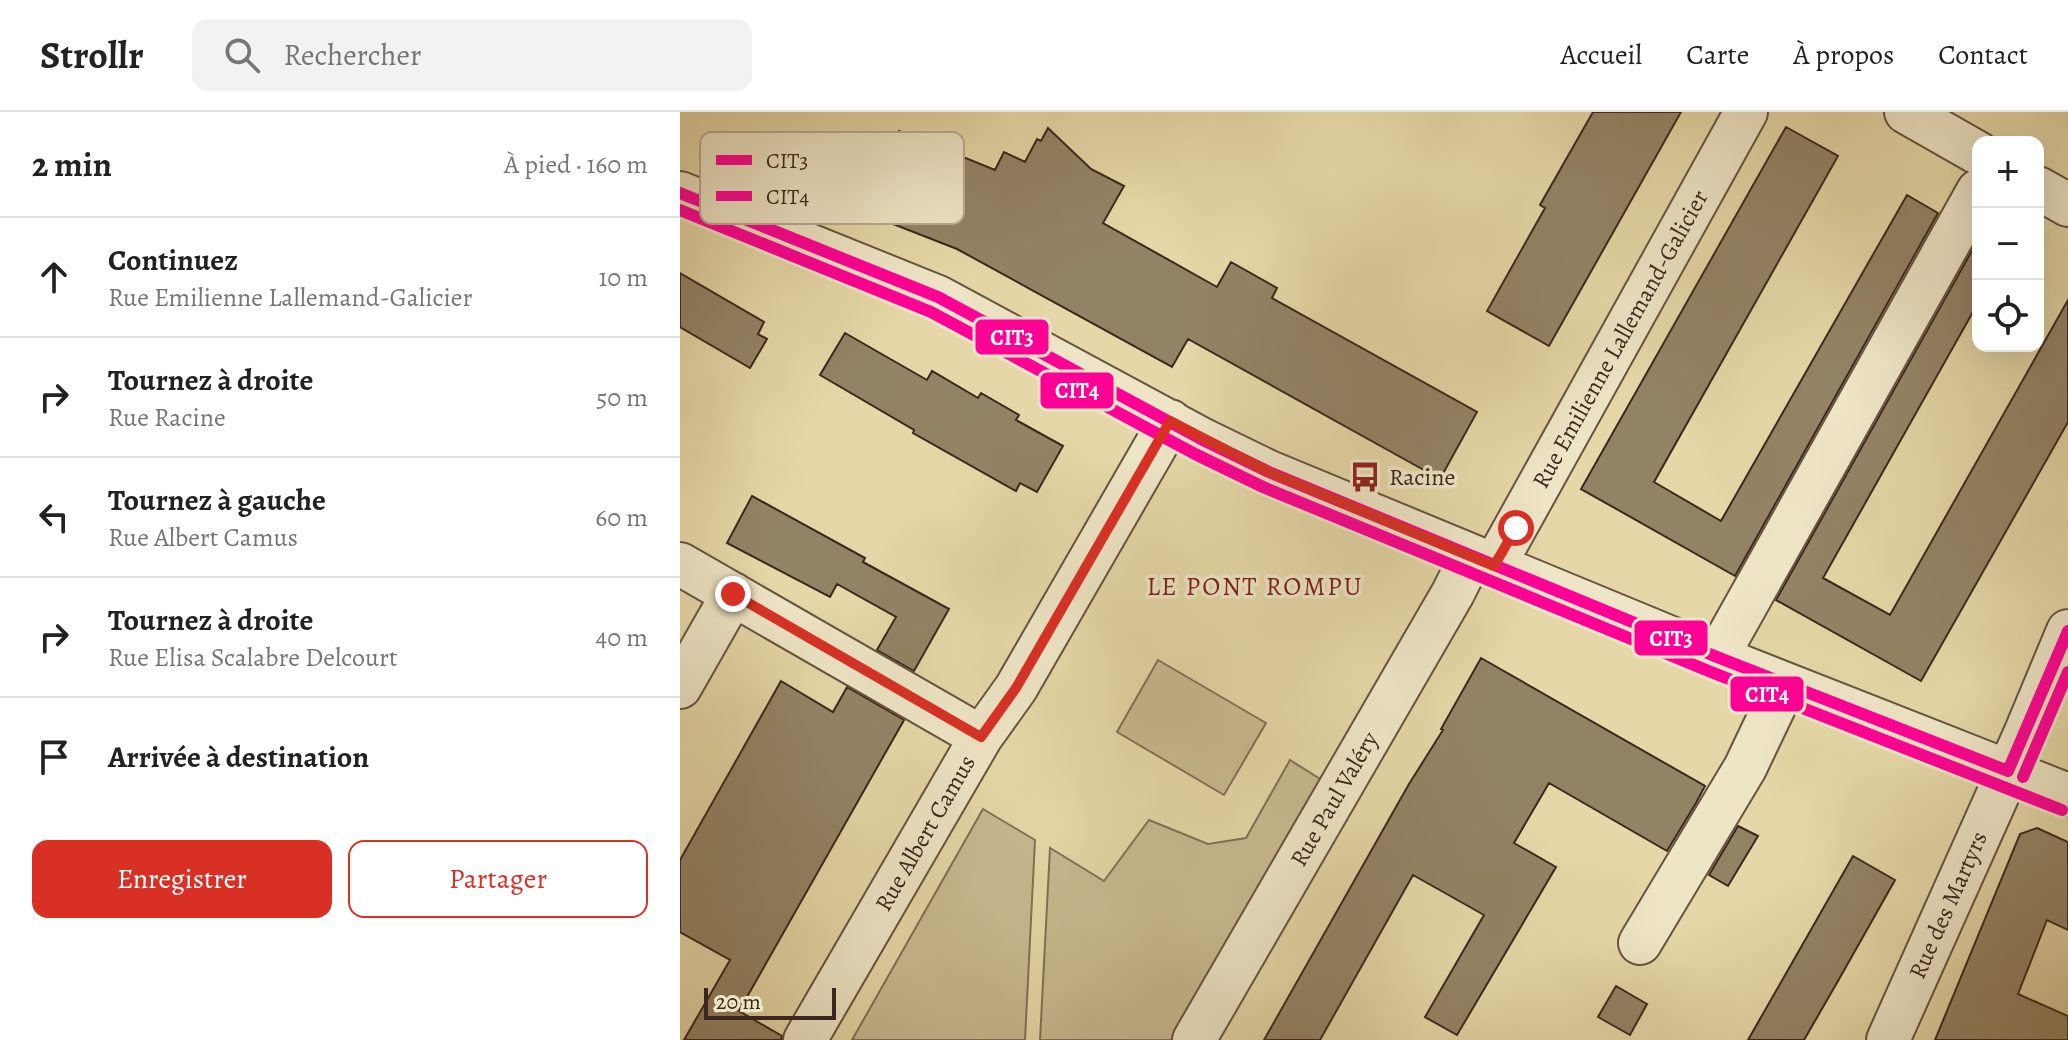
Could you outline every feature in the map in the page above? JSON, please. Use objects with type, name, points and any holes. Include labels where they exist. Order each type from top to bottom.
[{"type":"street","name":"Rue Emilienne Lallemand-Galicier","points":[[1483,562],[1746,112]]},
{"type":"street","points":[[1906,112],[1972,150]]},
{"type":"street","points":[[2044,191],[2068,205]]},
{"type":"street","points":[[680,193],[700,201]]},
{"type":"street","points":[[1717,657],[1972,202]]},
{"type":"street","points":[[758,224],[925,290],[1258,467],[1717,657],[2068,795]]},
{"type":"street","name":"Rue Albert Camus","points":[[805,1040],[981,737],[1016,688],[1170,421]]},
{"type":"street","name":"Rue Paul Valéry","points":[[1194,1040],[1453,593],[1483,562]]},
{"type":"street","points":[[680,564],[981,737]]},
{"type":"street","points":[[680,687],[733,594]]},
{"type":"street","name":"Rue des Martyrs","points":[[1888,1040],[2068,631]]},
{"type":"street","points":[[1640,943],[1751,757],[1785,684]]},
{"type":"shaded area","points":[[1158,660],[1266,723],[1224,795],[1117,732]]},
{"type":"shaded area","points":[[1290,760],[1325,782],[1174,1040],[1040,1040],[1050,848],[1104,881],[1149,820],[1208,844],[1246,838]]},
{"type":"shaded area","points":[[983,809],[1035,840],[1025,1040],[852,1040]]},
{"type":"building","points":[[1593,112],[1681,112],[1549,346],[1487,311],[1545,208],[1540,205]]},
{"type":"building","points":[[1786,127],[1838,156],[1654,482],[1721,521],[1907,195],[1938,213],[1735,576],[1581,489]]},
{"type":"building","points":[[1048,128],[1091,169],[1124,186],[1103,223],[1217,287],[1231,262],[1277,288],[1272,298],[1477,412],[1440,479],[1188,339],[1172,367],[957,249],[893,224],[964,224],[964,157],[995,170],[1004,152],[1025,162],[1037,139],[1041,141]]},
{"type":"building","points":[[1972,251],[1972,314],[1823,578],[1890,615],[2039,352],[2044,352],[2044,342],[2068,300],[2068,422],[1921,681],[1776,600]]},
{"type":"building","points":[[680,273],[764,322],[758,334],[767,339],[750,368],[680,327]]},
{"type":"building","points":[[845,333],[927,380],[932,371],[978,398],[981,393],[1019,415],[1016,420],[1063,446],[1037,492],[1020,483],[1016,491],[913,433],[914,430],[820,375]]},
{"type":"building","points":[[752,496],[865,558],[863,562],[949,609],[914,671],[877,650],[896,617],[837,584],[830,597],[727,543]]},
{"type":"building","points":[[1481,658],[1705,786],[1696,803],[1667,851],[1549,783],[1514,843],[1556,867],[1457,1035],[1425,1017],[1484,915],[1413,875],[1320,1040],[1264,1040],[1409,784],[1443,730]]},
{"type":"building","points":[[781,681],[833,712],[847,687],[904,720],[739,1011],[782,1036],[781,1040],[684,1040],[730,960],[680,932],[680,860]]},
{"type":"building","points":[[1738,826],[1758,836],[1728,886],[1709,875]]},
{"type":"building","points":[[2037,828],[2068,842],[2068,930],[2047,920],[2018,994],[2068,1016],[2068,1040],[1935,1040],[2020,834]]},
{"type":"building","points":[[1853,856],[1895,880],[1838,981],[1804,1040],[1748,1040]]},
{"type":"building","points":[[1616,986],[1647,1004],[1630,1035],[1598,1017]]},
{"type":"transit line","name":"CIT3","points":[[680,193],[700,201]]},
{"type":"transit line","name":"CIT4","points":[[680,210],[700,218]]},
{"type":"transit line","name":"CIT4","points":[[714,224],[931,312],[1195,454],[1263,487],[1711,672],[2062,810]]},
{"type":"transit line","name":"CIT3","points":[[757,224],[938,297],[1203,440],[1269,472],[1717,657],[2008,771]]},
{"type":"transit line","name":"CIT3","points":[[2008,771],[2068,631]]},
{"type":"transit line","name":"CIT4","points":[[2023,777],[2068,672]]},
{"type":"place","name":"Racine","points":[[1365,477]]},
{"type":"district","name":"LE PONT ROMPU","points":[[1255,586]]},
{"type":"route","points":[[733,594],[981,737],[1016,688],[1170,421],[1269,472],[1494,566],[1516,528]]}]
